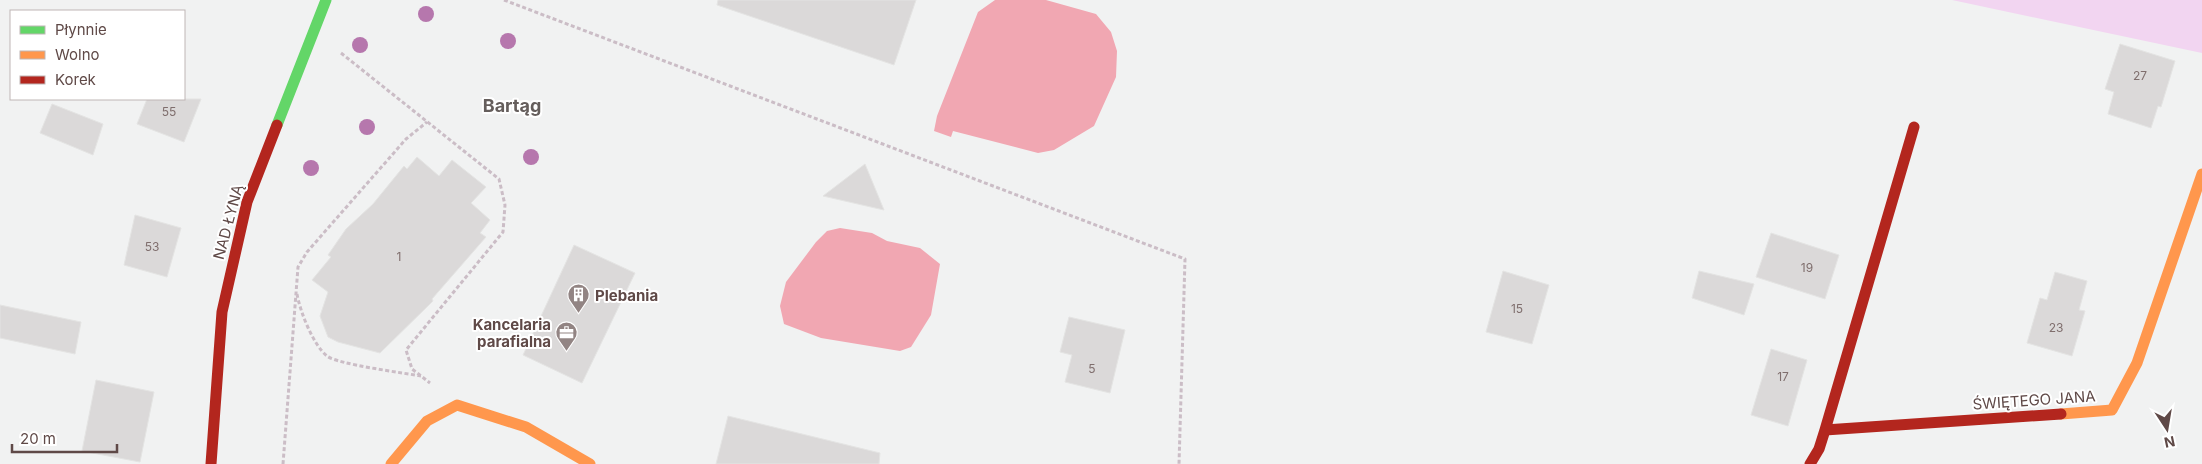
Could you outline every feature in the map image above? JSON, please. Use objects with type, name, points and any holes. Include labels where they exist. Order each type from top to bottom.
[{"type":"street","name":"NAD ŁYNĄ","points":[[211,464],[222,312],[247,202],[326,0]]},
{"type":"street","points":[[1810,464],[1819,449],[1825,430],[1914,126]]},
{"type":"street","name":"ŚWIĘTEGO JANA","points":[[1825,430],[2112,410],[2137,363],[2202,174]]},
{"type":"street","points":[[391,464],[427,421],[457,405],[526,427],[590,464]]},
{"type":"path","points":[[504,0],[1185,259],[1178,464]]},
{"type":"path","points":[[314,31],[499,179],[505,205],[503,232],[406,350],[412,369],[460,406]]},
{"type":"path","points":[[283,464],[298,267],[307,252],[406,139],[426,122]]},
{"type":"path","points":[[296,290],[300,308],[311,334],[327,357],[354,364],[422,376]]},
{"type":"shaded area","points":[[995,0],[1046,0],[1096,14],[1111,32],[1117,51],[1116,77],[1094,126],[1054,150],[1038,153],[953,131],[951,137],[934,131],[937,116],[978,12]]},
{"type":"shaded area","points":[[1952,0],[2202,0],[2202,53]]},
{"type":"shaded area","points":[[840,228],[872,233],[887,241],[920,248],[940,264],[931,315],[911,347],[900,351],[821,338],[784,324],[780,306],[786,282],[816,242],[827,231]]},
{"type":"building","points":[[718,0],[916,0],[894,65],[717,5]]},
{"type":"building","points":[[2120,44],[2175,61],[2161,107],[2158,106],[2151,128],[2108,114],[2114,92],[2105,89]]},
{"type":"building","points":[[201,99],[184,142],[137,124],[147,100]]},
{"type":"building","points":[[52,104],[103,124],[93,155],[40,133]]},
{"type":"building","points":[[417,157],[439,176],[452,160],[486,187],[471,203],[490,220],[480,233],[486,237],[432,299],[433,301],[380,353],[338,342],[328,337],[320,316],[328,292],[312,280],[331,257],[328,255],[346,229],[373,204],[404,166],[407,169]]},
{"type":"building","points":[[865,164],[884,210],[823,196]]},
{"type":"building","points":[[135,215],[181,228],[167,277],[124,265]]},
{"type":"building","points":[[1771,233],[1839,255],[1825,299],[1756,277]]},
{"type":"building","name":"Plebania","points":[[574,245],[635,273],[582,383],[523,355]]},
{"type":"building","points":[[1503,271],[1549,285],[1532,344],[1486,332]]},
{"type":"building","points":[[1699,271],[1754,284],[1744,315],[1692,298]]},
{"type":"building","points":[[2055,272],[2087,281],[2079,310],[2085,311],[2072,356],[2027,343],[2040,298],[2047,300]]},
{"type":"building","points":[[0,305],[81,322],[75,354],[0,338]]},
{"type":"building","points":[[1069,317],[1125,330],[1110,393],[1065,382],[1072,355],[1060,352]]},
{"type":"building","points":[[1771,349],[1807,360],[1788,426],[1751,415]]},
{"type":"building","points":[[96,380],[154,392],[140,462],[82,451]]},
{"type":"building","points":[[728,416],[880,453],[879,464],[716,464]]},
{"type":"traffic: fast","points":[[277,125],[326,0]]},
{"type":"traffic: slow","points":[[2061,414],[2112,410],[2137,363],[2202,174]]},
{"type":"traffic: slow","points":[[391,464],[427,421],[457,405],[526,427],[590,464]]},
{"type":"traffic: jam","points":[[211,464],[222,312],[247,202],[277,125]]},
{"type":"traffic: jam","points":[[1810,464],[1819,449],[1825,430],[1914,127]]},
{"type":"traffic: jam","points":[[1825,430],[2061,414]]},
{"type":"place","name":"Plebania","points":[[579,314]]},
{"type":"place","name":"Kancelaria parafialna","points":[[567,352]]},
{"type":"district","name":"Bartąg","points":[[512,105]]}]
